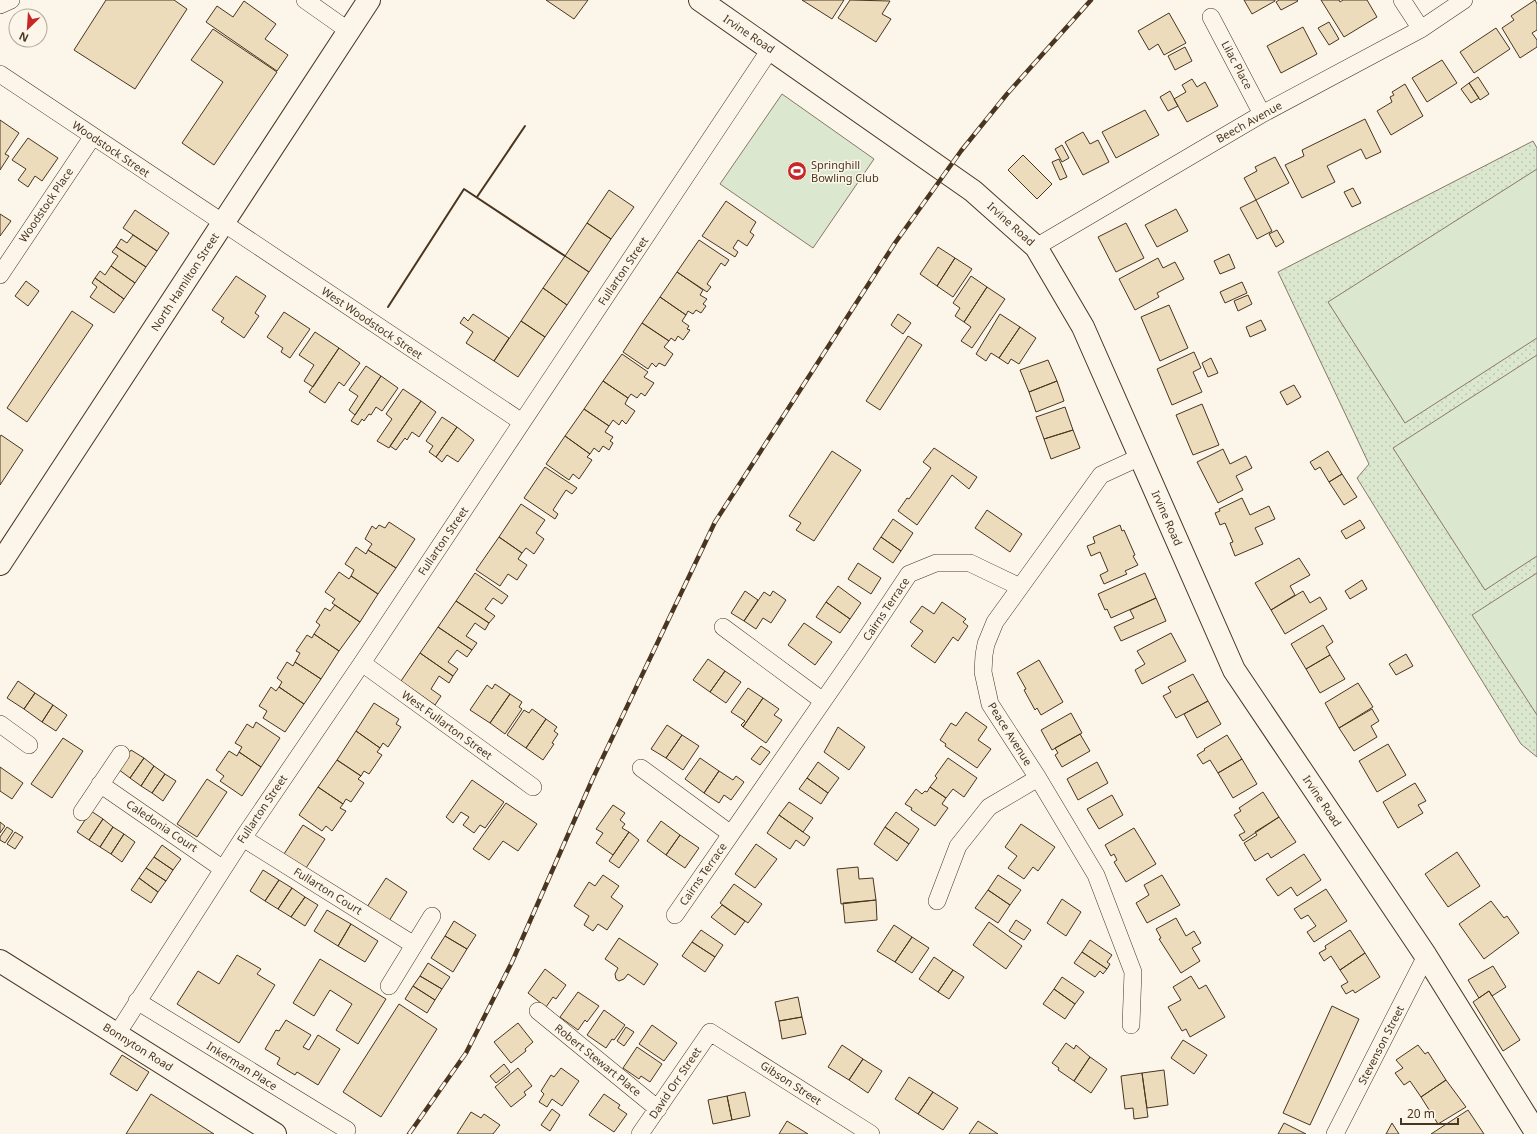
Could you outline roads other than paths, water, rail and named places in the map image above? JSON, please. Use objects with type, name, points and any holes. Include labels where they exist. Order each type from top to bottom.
[{"type":"main road","name":"North Hamilton Street","points":[[0,564],[369,0]]},
{"type":"main road","name":"Irvine Road","points":[[700,0],[771,48],[973,191],[1036,247],[1082,327],[1234,670],[1426,956],[1537,1134]]},
{"type":"main road","name":"Bonnyton Road","points":[[0,961],[56,998],[117,1034],[275,1134]]},
{"type":"street","points":[[0,5],[11,0]]},
{"type":"street","points":[[305,0],[349,31]]},
{"type":"street","points":[[1402,0],[1421,29]]},
{"type":"street","name":"Beech Avenue","points":[[1036,247],[1262,114],[1421,29],[1464,0]]},
{"type":"street","name":"Lilac Place","points":[[1211,17],[1262,114]]},
{"type":"street","name":"Fullarton Street","points":[[117,1034],[223,868],[362,663],[771,48]]},
{"type":"street","name":"Woodstock Street","points":[[0,74],[223,224]]},
{"type":"street","name":"Woodstock Place","points":[[0,275],[93,136]]},
{"type":"street","name":"West Woodstock Street","points":[[223,224],[522,422]]},
{"type":"street","name":"Peace Avenue","points":[[1131,1025],[1133,972],[1096,875],[1038,778],[990,704],[983,672],[984,655],[990,633],[995,622],[1101,475],[1140,457]]},
{"type":"street","name":"Cairns Terrace","points":[[674,915],[823,701],[909,574],[936,563],[970,563],[1020,587]]},
{"type":"street","points":[[723,627],[823,701]]},
{"type":"street","name":"West Fullarton Street","points":[[362,663],[533,787]]},
{"type":"street","points":[[0,724],[29,745]]},
{"type":"street","points":[[82,812],[121,754]]},
{"type":"street","name":"Cairns Terrace","points":[[641,768],[731,834]]},
{"type":"street","points":[[937,901],[958,846],[989,807],[1038,778]]},
{"type":"street","name":"Caledonia Court","points":[[100,784],[223,868]]},
{"type":"street","name":"Fullarton Court","points":[[243,838],[414,945]]},
{"type":"street","points":[[389,986],[432,916]]},
{"type":"street","name":"Stevenson Street","points":[[1335,1134],[1426,956]]},
{"type":"street","name":"Inkerman Place","points":[[137,1001],[347,1130]]},
{"type":"street","name":"Robert Stewart Place","points":[[538,1011],[658,1109]]},
{"type":"street","name":"David Orr Street","points":[[640,1134],[710,1032]]},
{"type":"street","name":"Gibson Street","points":[[710,1032],[871,1134]]},
{"type":"railway","points":[[409,1134],[466,1053],[512,962],[593,778],[715,522],[895,243],[961,151],[1007,94],[1091,0]]},
{"type":"place","name":"Springhill Bowling Club","points":[[797,171]]}]
